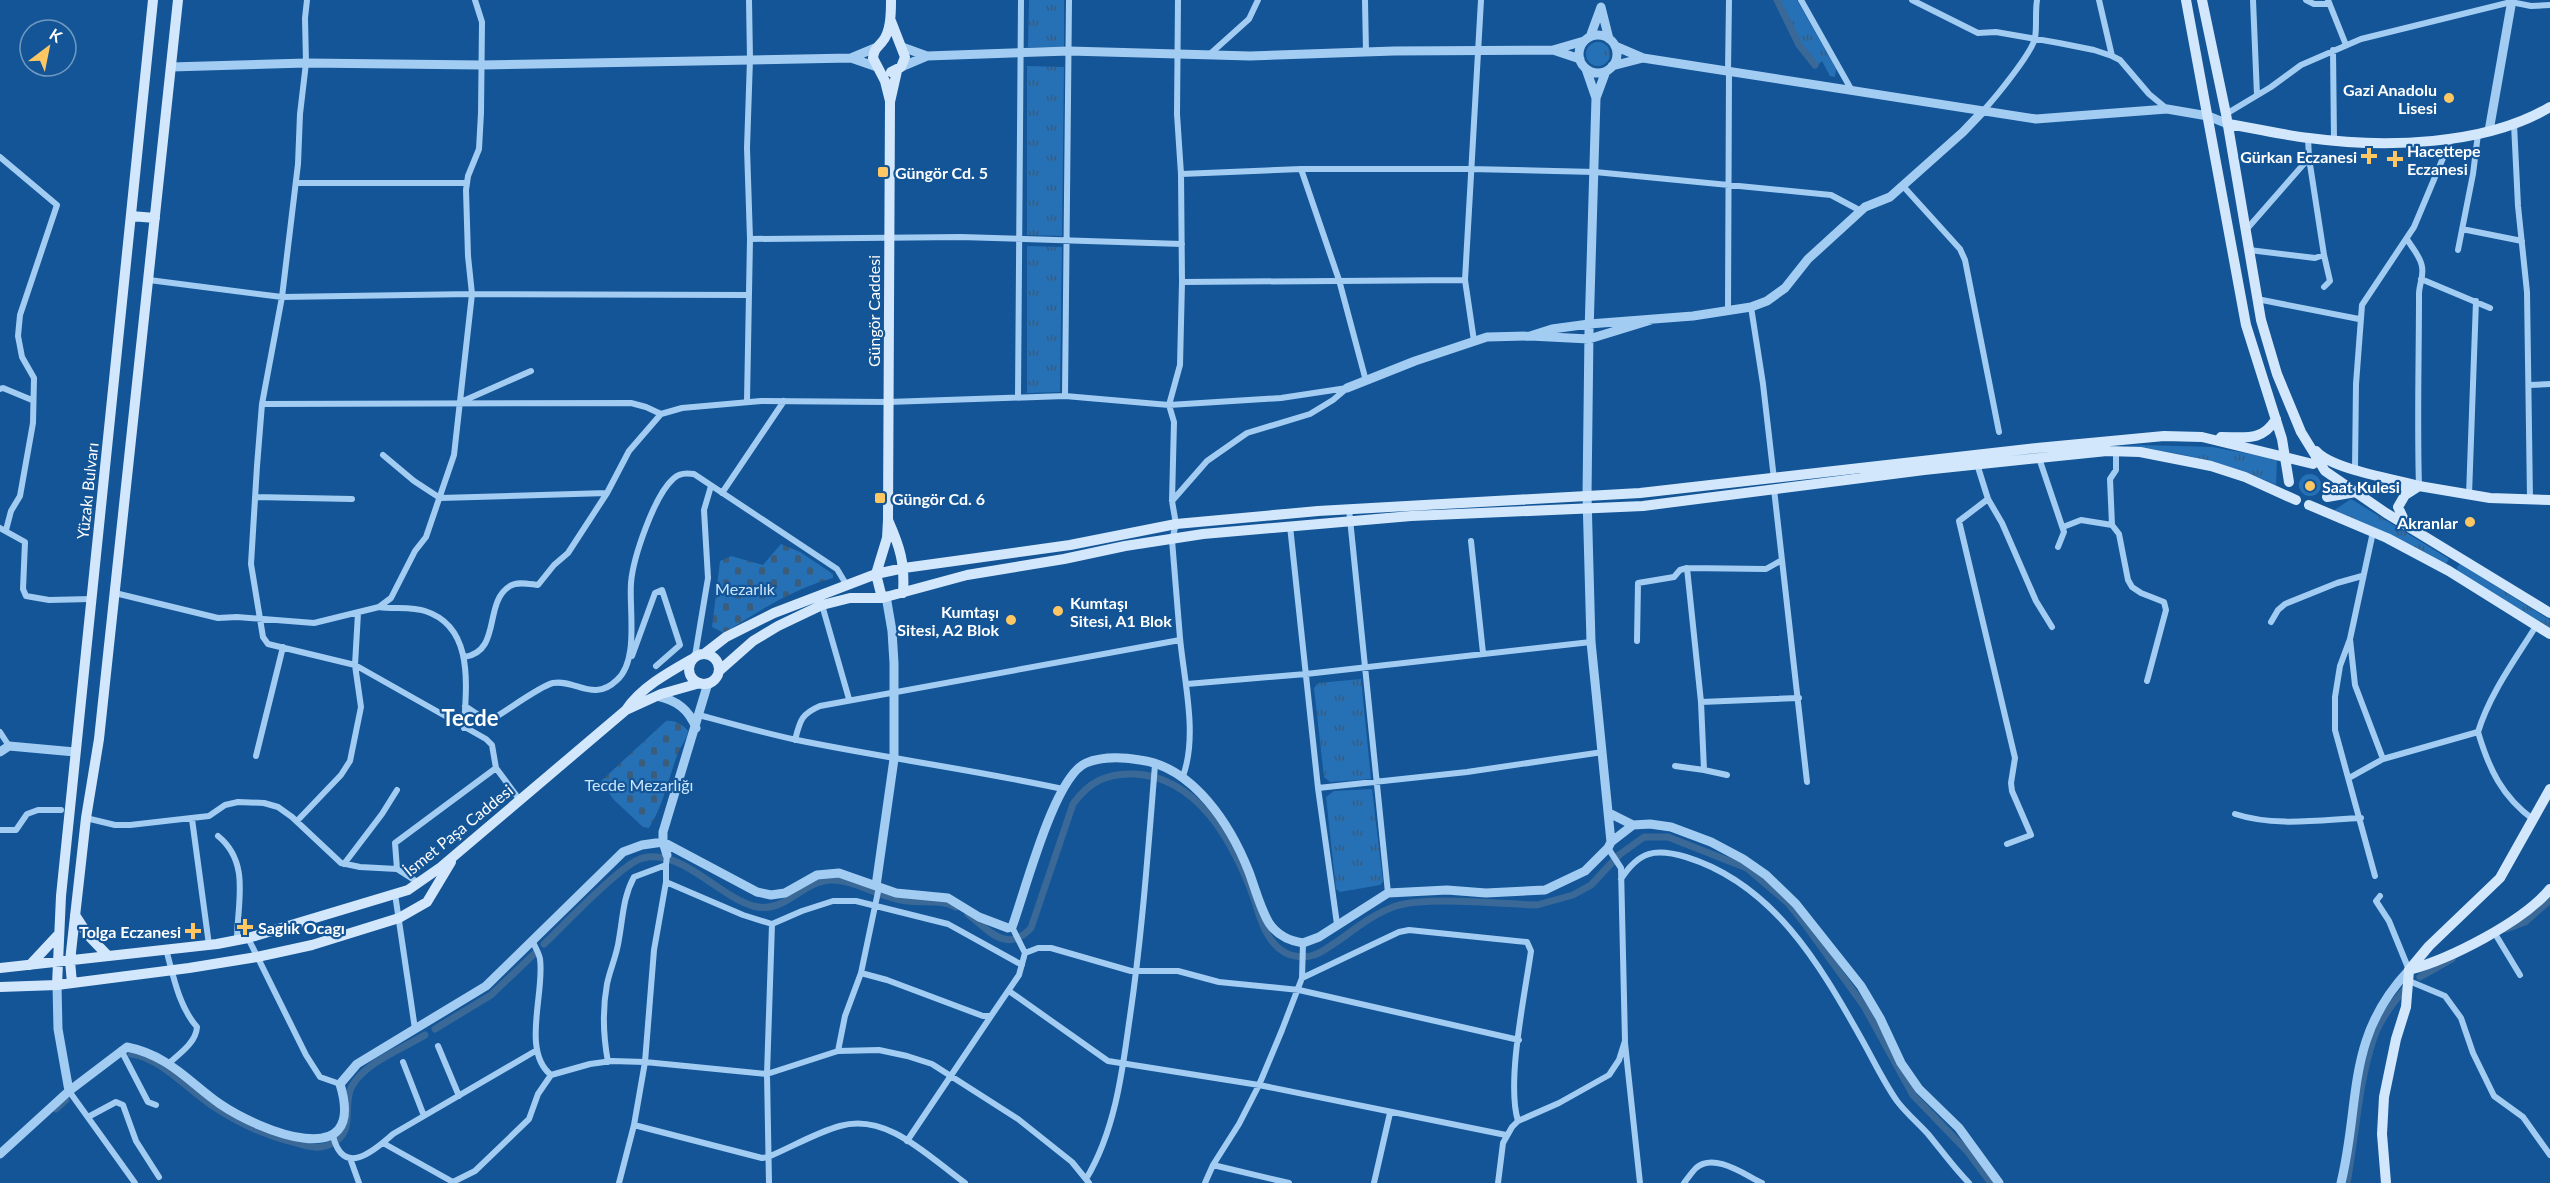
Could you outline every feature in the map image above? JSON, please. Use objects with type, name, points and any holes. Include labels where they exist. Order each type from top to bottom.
[{"type":"main road","name":"Yüzakı Bulvarı","points":[[57,985],[58,935],[75,752],[153,0]]},
{"type":"main road","points":[[72,982],[70,961],[86,818],[99,739],[178,0]]},
{"type":"main road","points":[[890,102],[899,69],[905,57],[891,21],[891,0]]},
{"type":"main road","points":[[2186,0],[2246,325],[2276,419],[2286,456],[2292,495],[2296,500]]},
{"type":"main road","points":[[2202,0],[2227,119],[2258,299],[2277,374],[2301,432],[2331,483],[2327,497],[2322,502],[2309,505]]},
{"type":"main road","points":[[890,102],[873,58],[891,21]]},
{"type":"main road","points":[[879,45],[900,45]]},
{"type":"main road","points":[[879,69],[886,72],[899,69]]},
{"type":"main road","name":"Güngör Caddesi","points":[[888,520],[890,102]]},
{"type":"main road","points":[[2227,119],[2308,138],[2415,142],[2451,139],[2484,132],[2514,124],[2550,107]]},
{"type":"main road","points":[[131,216],[156,218]]},
{"type":"main road","points":[[626,710],[657,696],[714,680],[719,671],[759,637],[822,605],[850,598],[884,597],[967,575],[1125,546],[1203,534],[1290,526],[1349,515],[1640,493],[2110,440],[2164,436],[2256,436],[2265,434],[2276,419]]},
{"type":"main road","points":[[2301,432],[2319,454],[2329,461],[2355,469],[2419,486],[2469,495],[2550,500]]},
{"type":"main road","points":[[2202,437],[2313,464],[2550,613]]},
{"type":"main road","points":[[626,710],[632,700],[646,690],[739,630],[846,584],[904,568],[1070,545],[1176,524],[1349,515],[1643,506],[1977,464],[2116,451],[2140,452],[2211,466],[2245,477],[2373,532],[2449,571],[2550,634]]},
{"type":"main road","points":[[2289,482],[2295,470],[2307,464],[2313,464]]},
{"type":"main road","points":[[2327,497],[2390,486],[2419,486]]},
{"type":"main road","points":[[2407,525],[2399,514],[2398,507],[2405,495],[2419,486]]},
{"type":"main road","points":[[888,520],[899,546],[904,568],[903,592]]},
{"type":"main road","points":[[884,597],[876,574],[887,538],[888,520]]},
{"type":"main road","points":[[2449,571],[2458,557]]},
{"type":"main road","points":[[697,656],[714,658],[719,671]]},
{"type":"main road","points":[[697,656],[689,674],[704,683]]},
{"type":"main road","name":"İsmet Paşa Caddesi","points":[[0,968],[209,945],[242,939],[395,894],[419,883],[626,710]]},
{"type":"main road","points":[[2386,1183],[2382,1134],[2384,1097],[2396,1039],[2406,1007],[2409,976],[2430,946],[2500,878],[2550,789]]},
{"type":"main road","points":[[0,987],[57,985],[172,970],[257,957],[312,945],[399,918],[427,902],[455,854]]},
{"type":"main road","points":[[2409,976],[2524,915],[2550,889]]},
{"type":"main road","points":[[75,915],[88,935],[108,956]]},
{"type":"main road","points":[[30,965],[58,935]]},
{"type":"street","points":[[307,0],[304,18],[306,63],[296,183],[282,297],[262,404],[255,497],[251,564],[264,641],[355,665],[486,739],[492,745],[496,768],[519,799]]},
{"type":"street","points":[[379,607],[391,598],[415,551],[426,537],[454,455],[472,294],[468,255],[467,183],[479,149],[482,22],[475,0]]},
{"type":"street","points":[[747,401],[747,295],[750,239],[747,148],[749,0]]},
{"type":"street","points":[[1018,397],[1022,0]]},
{"type":"street","points":[[1065,396],[1069,0]]},
{"type":"street","points":[[1178,0],[1177,114],[1182,282],[1180,365],[1169,405],[1174,422],[1172,501],[1176,524],[1172,540],[1180,640],[1187,684],[1189,759],[1183,776]]},
{"type":"street","points":[[1210,54],[1249,19],[1258,0]]},
{"type":"street","points":[[1365,0],[1366,52]]},
{"type":"street","points":[[1474,341],[1465,280],[1481,0]]},
{"type":"street","points":[[1728,310],[1729,0]]},
{"type":"street","points":[[1801,0],[1851,89]]},
{"type":"street","points":[[1912,0],[1977,33],[1996,32],[2094,50],[2112,56],[2120,60],[2149,94],[2167,109]]},
{"type":"street","points":[[1530,336],[1589,324],[1651,320],[1752,307],[1767,301],[1785,288],[1808,259],[1865,207],[1890,197],[1903,186],[1963,132],[2004,88],[2035,39],[2037,0]]},
{"type":"street","points":[[2099,0],[2112,56]]},
{"type":"street","points":[[2253,0],[2257,95]]},
{"type":"street","points":[[2306,0],[2314,4],[2328,2],[2346,45]]},
{"type":"street","points":[[2458,250],[2512,1]]},
{"type":"street","points":[[899,69],[927,56],[1069,51],[1250,56],[1553,50],[1599,35],[1643,58],[2036,119],[2167,109],[2227,119],[2301,65],[2371,36],[2512,1],[2531,6],[2550,5]]},
{"type":"street","points":[[1601,3],[1587,39],[1579,49],[1580,59],[1586,69],[1596,99],[1589,324],[1587,496],[1591,642],[1609,813],[1609,845],[1621,868],[1622,879],[1625,1041],[1640,1183]]},
{"type":"street","points":[[1596,99],[1616,56],[1601,3]]},
{"type":"street","points":[[851,58],[879,45]]},
{"type":"street","points":[[900,45],[927,56]]},
{"type":"street","points":[[1553,50],[1580,59]]},
{"type":"street","points":[[2333,50],[2334,140]]},
{"type":"street","points":[[171,67],[306,63],[482,64],[851,58],[879,69]]},
{"type":"street","points":[[1586,69],[1595,73],[1643,58]]},
{"type":"street","points":[[2514,124],[2528,292],[2530,499]]},
{"type":"street","points":[[2308,138],[2309,159],[2330,281],[2324,287]]},
{"type":"street","points":[[2355,469],[2359,319],[2364,299],[2407,239],[2422,211],[2451,139]]},
{"type":"street","points":[[0,157],[57,204],[20,315],[18,336],[22,357],[34,378],[33,423],[20,496],[3,529],[26,542],[23,579],[26,596],[49,600],[91,599]]},
{"type":"street","points":[[2245,231],[2309,159]]},
{"type":"street","points":[[1180,174],[1300,169],[1470,168],[1595,172],[1831,195],[1861,211]]},
{"type":"street","points":[[1300,169],[1339,280],[1366,381]]},
{"type":"street","points":[[296,183],[467,183]]},
{"type":"street","points":[[1903,186],[1960,249],[1965,260],[1999,432]]},
{"type":"street","points":[[2462,229],[2522,241]]},
{"type":"street","points":[[750,239],[1019,238],[1182,244]]},
{"type":"street","points":[[2407,239],[2421,261],[2423,272],[2418,291],[2420,332],[2416,393],[2419,486]]},
{"type":"street","points":[[2249,250],[2315,258],[2324,255]]},
{"type":"street","points":[[2421,279],[2490,308]]},
{"type":"street","points":[[149,280],[282,297],[472,294],[747,295]]},
{"type":"street","points":[[1182,282],[1465,280]]},
{"type":"street","points":[[2258,299],[2359,319]]},
{"type":"street","points":[[2469,495],[2476,301]]},
{"type":"street","points":[[1752,307],[1774,478],[1807,782]]},
{"type":"street","points":[[464,657],[473,656],[486,642],[498,602],[509,586],[538,585],[554,565],[568,553],[607,494],[629,451],[661,414],[682,408],[747,401],[888,402],[1065,396],[1169,405],[1281,398],[1347,388],[1415,361],[1488,337],[1530,336],[1589,339],[1651,320]]},
{"type":"street","points":[[460,403],[531,371]]},
{"type":"street","points":[[2530,385],[2550,384]]},
{"type":"street","points":[[0,389],[3,388],[32,400]]},
{"type":"street","points":[[1172,501],[1207,461],[1247,433],[1310,414],[1347,388]]},
{"type":"street","points":[[722,493],[784,401]]},
{"type":"street","points":[[262,404],[631,403],[661,414]]},
{"type":"street","points":[[2116,451],[2116,470],[2110,480],[2112,525],[2119,534],[2128,580],[2132,587],[2164,602],[2166,610],[2147,681]]},
{"type":"street","points":[[383,455],[414,481],[440,498],[607,494]]},
{"type":"street","points":[[2038,458],[2063,527],[2064,532],[2058,547]]},
{"type":"street","points":[[1977,464],[1988,499],[2002,523],[2036,601],[2052,627]]},
{"type":"street","points":[[629,662],[631,582],[646,528],[661,495],[674,478],[683,473],[694,474],[837,569],[846,584]]},
{"type":"street","points":[[697,656],[708,578],[704,510],[711,486]]},
{"type":"street","points":[[255,497],[352,499]]},
{"type":"street","points":[[1988,499],[1959,521],[2015,758],[2012,791],[2031,835],[2007,844]]},
{"type":"street","points":[[1349,515],[1388,893]]},
{"type":"street","points":[[2063,527],[2081,520],[2112,525]]},
{"type":"street","points":[[1290,526],[1317,788],[1337,924]]},
{"type":"street","points":[[2373,532],[2349,639],[2340,666],[2335,697],[2335,730],[2361,818],[2375,876]]},
{"type":"street","points":[[1472,541],[1483,652]]},
{"type":"street","points":[[1637,641],[1638,583],[1674,577],[1680,570],[1688,568],[1766,569],[1782,560]]},
{"type":"street","points":[[1688,568],[1701,702],[1704,770]]},
{"type":"street","points":[[2271,622],[2278,610],[2285,604],[2337,583],[2362,576]]},
{"type":"street","points":[[465,706],[483,718],[494,718],[552,683],[567,684],[583,690],[601,690],[618,680],[629,662],[655,593],[662,590],[680,645],[656,666]]},
{"type":"street","points":[[115,593],[218,618],[314,623],[379,607],[426,611],[446,622],[456,633],[464,657],[464,728]]},
{"type":"street","points":[[838,1051],[845,1016],[861,973],[874,906],[894,759],[892,631],[884,597]]},
{"type":"street","points":[[822,605],[849,699]]},
{"type":"street","points":[[297,821],[341,775],[350,761],[361,707],[355,665],[358,613]]},
{"type":"street","points":[[2534,820],[2519,809],[2505,794],[2478,732],[2483,715],[2500,682],[2536,626]]},
{"type":"street","points":[[2349,639],[2355,685],[2383,759]]},
{"type":"street","points":[[795,740],[801,720],[807,711],[849,699],[1180,640]]},
{"type":"street","points":[[1187,684],[1306,674],[1483,652],[1591,642]]},
{"type":"street","points":[[256,756],[283,647]]},
{"type":"street","points":[[619,1183],[634,1125],[645,1062],[654,950],[666,882],[663,832],[696,728],[704,683]]},
{"type":"street","points":[[657,696],[669,699],[685,709],[692,717],[696,728]]},
{"type":"street","points":[[1701,702],[1798,698]]},
{"type":"street","points":[[699,716],[795,740],[894,759],[930,762],[1063,789]]},
{"type":"street","points":[[0,732],[9,746]]},
{"type":"street","points":[[2349,778],[2383,759],[2478,732]]},
{"type":"street","points":[[0,752],[9,746],[75,752]]},
{"type":"street","points":[[1317,788],[1603,752]]},
{"type":"street","points":[[908,1142],[951,1074],[1019,975],[1025,953],[1012,927],[1042,838],[1066,781],[1084,764],[1119,757],[1145,760],[1183,776],[1217,812],[1234,836],[1268,921],[1280,934],[1302,946]]},
{"type":"street","points":[[383,1143],[453,1182],[475,1171],[529,1119],[538,1094],[551,1075],[590,1064],[608,1062],[645,1062],[767,1074],[838,1051],[879,1050],[932,1064],[951,1074],[1018,1119],[1072,1162],[1088,1181],[1109,1123],[1123,1064],[1137,970],[1155,765]]},
{"type":"street","points":[[1675,766],[1727,775]]},
{"type":"street","points":[[398,869],[394,843],[496,768]]},
{"type":"street","points":[[344,864],[397,790]]},
{"type":"street","points":[[86,818],[115,825],[192,819],[209,816],[225,805],[238,802],[264,803],[278,807],[297,821],[344,864],[398,869],[419,883]]},
{"type":"street","points":[[0,830],[16,830],[27,814],[38,810],[61,810]]},
{"type":"street","points":[[1609,813],[1633,825],[1650,824],[1671,827],[1712,842],[1766,875],[1796,904],[1861,986],[1880,1018],[1901,1063],[1919,1089],[1959,1128],[2000,1183]]},
{"type":"street","points":[[2235,814],[2253,820],[2299,821],[2361,818]]},
{"type":"street","points":[[192,819],[209,945]]},
{"type":"street","points":[[1302,946],[1388,893],[1447,890],[1486,893],[1545,890],[1586,871],[1609,845],[1633,825]]},
{"type":"street","points":[[218,836],[230,846],[240,876],[242,939],[257,957],[306,1055],[320,1077],[340,1084]]},
{"type":"street","points":[[340,1084],[357,1064],[486,986],[623,852],[642,845],[663,842],[745,887],[771,895],[785,893],[817,875],[839,873],[877,889],[948,898],[1000,927],[1012,927]]},
{"type":"street","points":[[1622,879],[1630,865],[1639,858],[1649,854],[1668,852],[1698,861],[1728,875],[1753,891],[1776,912],[1807,950],[1835,992],[1899,1102],[1969,1183]]},
{"type":"street","points":[[608,1062],[602,1031],[604,1005],[607,983],[619,942],[627,890],[634,877],[666,860]]},
{"type":"street","points":[[666,882],[743,915],[772,924],[802,910],[833,902],[856,901],[948,924],[1022,964]]},
{"type":"street","points":[[395,894],[415,1029]]},
{"type":"street","points":[[2380,896],[2376,901],[2389,921],[2409,976],[2445,996],[2462,1017],[2473,1053],[2494,1096],[2523,1116],[2550,1155]]},
{"type":"street","points":[[769,1183],[767,1074],[772,924]]},
{"type":"street","points":[[1302,978],[1399,932],[1409,930],[1524,941],[1530,944],[1531,951],[1515,1067],[1515,1106],[1518,1121]]},
{"type":"street","points":[[2494,932],[2520,975]]},
{"type":"street","points":[[533,942],[540,959],[537,1050],[543,1069],[551,1075]]},
{"type":"street","points":[[1205,1183],[1259,1085],[1299,990],[1302,978],[1302,946]]},
{"type":"street","points":[[1025,953],[1038,948],[1052,948],[1137,970],[1178,971],[1219,982],[1299,990],[1519,1040]]},
{"type":"street","points":[[166,949],[183,1007],[197,1027],[192,1041],[168,1064]]},
{"type":"street","points":[[861,973],[887,980],[983,1016],[991,1016]]},
{"type":"street","points":[[2341,1183],[2362,1049],[2379,1007],[2409,976]]},
{"type":"street","points":[[57,985],[58,1029],[69,1091],[135,1183]]},
{"type":"street","points":[[1009,991],[1108,1061],[1259,1085],[1506,1135]]},
{"type":"street","points":[[1498,1183],[1506,1135],[1518,1121],[1559,1103],[1608,1075],[1619,1060],[1625,1041]]},
{"type":"street","points":[[438,1046],[459,1096]]},
{"type":"street","points":[[0,1154],[69,1091],[127,1047],[145,1051],[168,1064],[222,1106],[257,1123],[302,1139],[318,1140],[333,1137],[342,1125],[345,1099],[340,1084]]},
{"type":"street","points":[[121,1050],[148,1102],[156,1105]]},
{"type":"street","points":[[350,1158],[373,1152],[424,1116],[537,1050]]},
{"type":"street","points":[[403,1062],[424,1116]]},
{"type":"street","points":[[88,1117],[116,1102],[123,1105],[136,1141],[159,1177]]},
{"type":"street","points":[[1374,1183],[1390,1113]]},
{"type":"street","points":[[634,1125],[724,1150],[768,1157],[841,1126],[858,1123],[875,1125],[890,1130],[965,1183]]},
{"type":"street","points":[[333,1137],[339,1152],[350,1158],[359,1183]]},
{"type":"street","points":[[1684,1183],[1697,1167],[1705,1163],[1716,1162],[1762,1183]]},
{"type":"street","points":[[1213,1165],[1289,1183]]},
{"type":"green space","points":[[1029,0],[1064,0],[1064,47],[1028,47]]},
{"type":"green space","points":[[1775,0],[1797,0],[1836,69],[1835,77],[1830,76],[1822,61],[1816,67],[1799,48]]},
{"type":"green space","points":[[1598,42],[1607,45],[1610,54],[1607,63],[1598,66],[1589,63],[1586,54],[1589,45]]},
{"type":"green space","points":[[1027,66],[1064,67],[1062,236],[1027,235]]},
{"type":"green space","points":[[1027,246],[1062,247],[1060,392],[1027,393]]},
{"type":"green space","points":[[2125,446],[2212,447],[2277,459],[2276,485],[2240,470],[2203,459]]},
{"type":"green space","points":[[2310,474],[2318,477],[2321,485],[2318,493],[2310,496],[2302,493],[2299,485],[2302,477]]},
{"type":"green space","points":[[2351,499],[2449,559],[2446,564],[2333,511]]},
{"type":"green space","name":"Mezarlık","points":[[781,544],[800,552],[833,574],[833,578],[790,594],[724,633],[712,627],[720,561],[731,556],[763,565]]},
{"type":"green space","points":[[2460,564],[2550,620],[2550,630],[2458,572],[2457,567]]},
{"type":"green space","points":[[1361,679],[1371,779],[1330,782],[1324,777],[1314,688],[1318,683]]},
{"type":"green space","name":"Tecde Mezarlığı","points":[[666,721],[673,721],[688,731],[654,819],[649,828],[643,827],[613,799],[601,781]]},
{"type":"green space","points":[[1372,789],[1383,882],[1380,885],[1340,892],[1336,889],[1326,797],[1334,791]]},
{"type":"waterway","points":[[1777,0],[1799,45],[1815,65]]},
{"type":"waterway","points":[[968,914],[991,933],[1006,939],[1022,936],[1031,928],[1073,804],[1085,790],[1099,780],[1124,774],[1157,778],[1177,787],[1194,799],[1210,815],[1223,833],[1244,873],[1260,917],[1272,941],[1284,952],[1299,956],[1320,953],[1373,917],[1396,906],[1426,901],[1537,905],[1573,895],[1591,885],[1619,855],[1644,837],[1668,837],[1747,868],[1788,903],[1864,1006],[1913,1095],[1967,1151],[1991,1183]]},
{"type":"waterway","points":[[544,944],[608,882],[643,858],[657,857],[672,860],[699,874],[726,893],[753,906],[773,906],[814,884],[834,880],[855,884],[896,899],[938,902],[956,907]]},
{"type":"waterway","points":[[2506,929],[2525,922],[2550,900]]},
{"type":"waterway","points":[[435,1029],[491,995],[534,954]]},
{"type":"waterway","points":[[2420,977],[2452,959]]},
{"type":"waterway","points":[[2347,1183],[2361,1091],[2374,1037],[2380,1024],[2404,990]]},
{"type":"waterway","points":[[131,1054],[163,1067],[210,1104],[250,1127],[271,1136],[310,1147],[320,1147],[331,1144],[342,1136],[347,1123],[349,1093],[358,1077],[375,1063],[425,1035]]},
{"type":"waterway","points":[[56,1109],[66,1100]]},
{"type":"place","name":"Gazi Anadolu Lisesi","points":[[2449,98]]},
{"type":"place","name":"Gürkan Eczanesi","points":[[2369,156]]},
{"type":"place","name":"Hacettepe Eczanesi","points":[[2395,159]]},
{"type":"place","name":"Güngör Cd. 5","points":[[883,172]]},
{"type":"place","name":"Saat Kulesi","points":[[2310,486]]},
{"type":"place","name":"Güngör Cd. 6","points":[[880,498]]},
{"type":"place","name":"Akranlar","points":[[2470,522]]},
{"type":"place","name":"Kumtaşı Sitesi, A1 Blok","points":[[1058,611]]},
{"type":"place","name":"Kumtaşı Sitesi, A2 Blok","points":[[1011,620]]},
{"type":"place","name":"Saglık Ocagı","points":[[245,927]]},
{"type":"place","name":"Tolga Eczanesi","points":[[193,931]]},
{"type":"district","name":"Tecde","points":[[470,717]]}]
